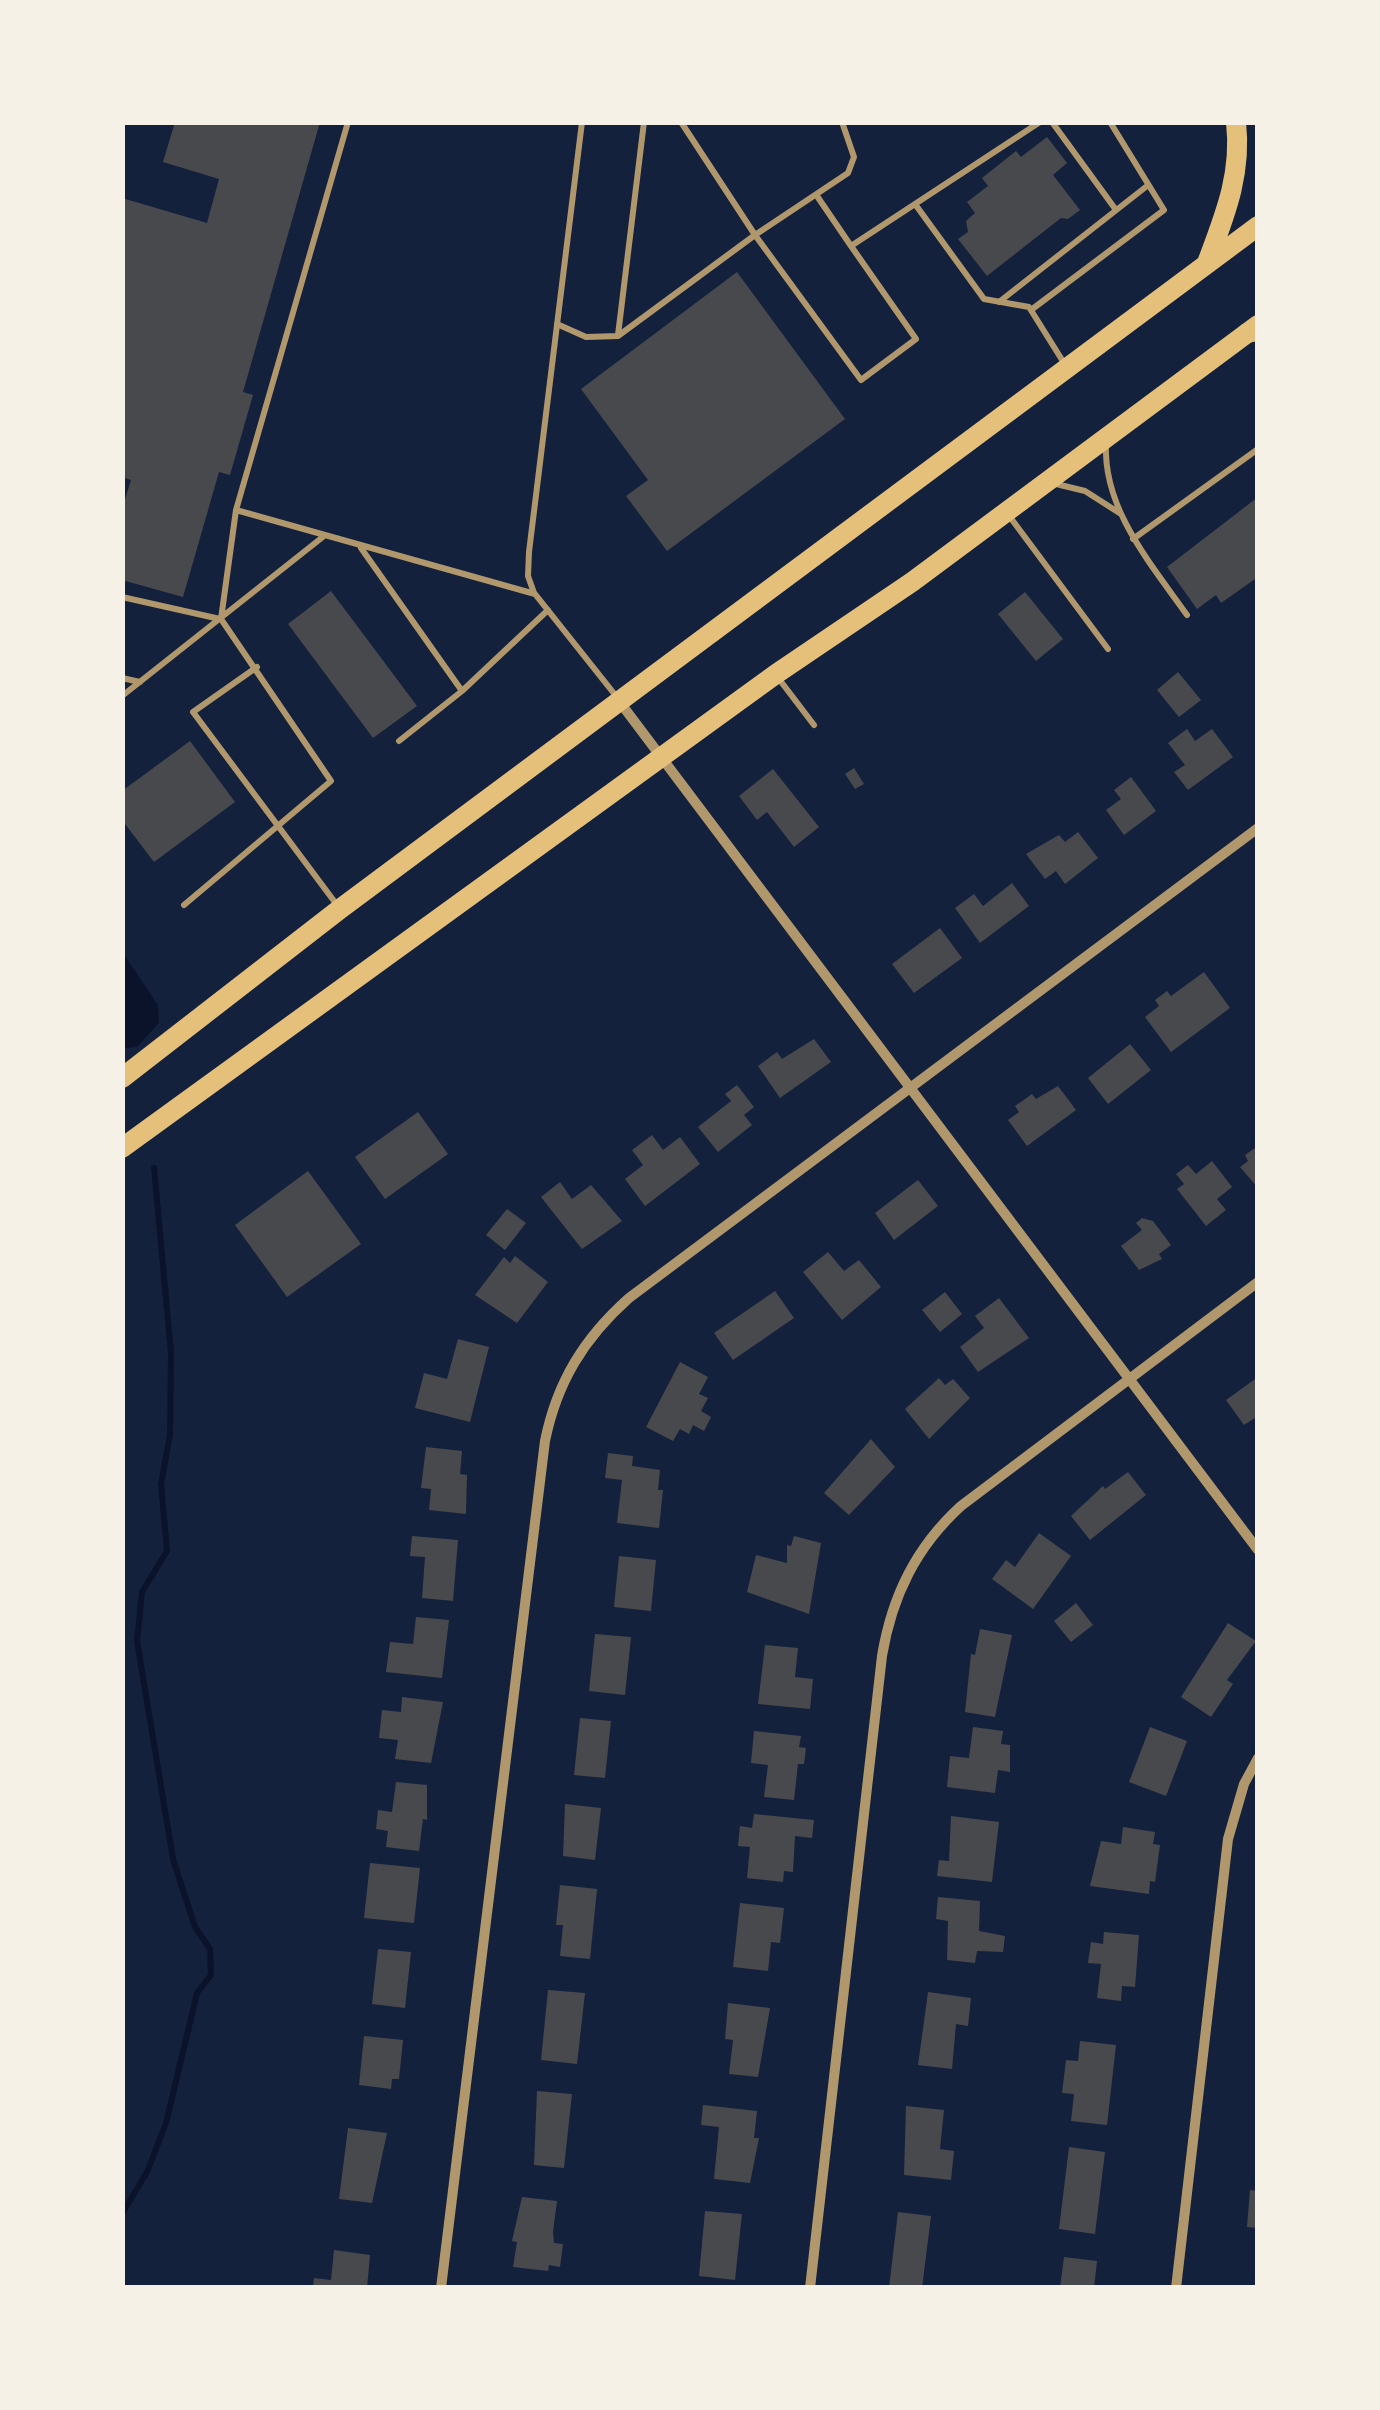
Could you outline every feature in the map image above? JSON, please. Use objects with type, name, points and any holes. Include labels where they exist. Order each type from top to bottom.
[{"type":"main road","points":[[1207,263],[1232,199],[1240,156],[1236,122]]},
{"type":"main road","points":[[122,1078],[340,909],[1258,226]]},
{"type":"main road","points":[[122,1148],[1254,329]]},
{"type":"street","points":[[619,701],[1258,1550]]},
{"type":"street","points":[[441,2288],[542,1460],[556,1397],[592,1335],[629,1298],[1258,828]]},
{"type":"street","points":[[810,2288],[882,1656],[894,1601],[917,1556],[944,1521],[1258,1282]]},
{"type":"street","points":[[1176,2288],[1228,1838],[1258,1758]]},
{"type":"lane","points":[[222,619],[236,510],[348,122]]},
{"type":"lane","points":[[582,122],[528,576],[535,594],[619,701]]},
{"type":"lane","points":[[618,336],[644,122]]},
{"type":"lane","points":[[681,122],[755,236],[861,380],[916,338],[817,196]]},
{"type":"lane","points":[[558,324],[586,337],[618,336],[817,196],[848,173],[854,157],[842,122]]},
{"type":"lane","points":[[852,246],[1040,122]]},
{"type":"lane","points":[[1052,122],[1116,210]]},
{"type":"lane","points":[[1031,310],[1164,210],[1110,122]]},
{"type":"lane","points":[[999,302],[1147,186]]},
{"type":"lane","points":[[915,204],[984,299],[1031,310],[1067,368]]},
{"type":"lane","points":[[1107,437],[1105,467],[1122,515],[1133,539],[1187,614]]},
{"type":"lane","points":[[1133,539],[1258,449]]},
{"type":"lane","points":[[1046,482],[1086,490],[1122,515]]},
{"type":"lane","points":[[236,510],[535,594]]},
{"type":"lane","points":[[1006,512],[1108,649]]},
{"type":"lane","points":[[122,696],[324,536]]},
{"type":"lane","points":[[360,547],[462,691]]},
{"type":"lane","points":[[122,597],[222,619],[331,782],[184,906]]},
{"type":"lane","points":[[400,741],[462,691],[548,610]]},
{"type":"lane","points":[[257,667],[194,712],[340,909]]},
{"type":"lane","points":[[776,674],[814,725]]},
{"type":"lane","points":[[122,678],[142,682]]},
{"type":"water","points":[[123,953],[158,1005],[159,1023],[137,1047],[125,1048]]},
{"type":"building","points":[[175,122],[320,122],[243,392],[253,395],[230,475],[219,472],[183,597],[122,580],[122,509],[131,480],[122,477],[122,198],[207,223],[219,179],[163,162]]},
{"type":"building","points":[[1047,137],[1067,163],[1053,175],[1080,210],[1068,219],[1061,218],[987,276],[958,239],[968,232],[966,221],[975,213],[967,202],[988,186],[982,178],[1016,151],[1021,157]]},
{"type":"building","points":[[737,272],[845,419],[667,551],[626,496],[648,480],[581,389]]},
{"type":"building","points":[[1258,497],[1258,577],[1221,603],[1216,595],[1197,609],[1167,567]]},
{"type":"building","points":[[331,591],[417,706],[373,738],[288,624]]},
{"type":"building","points":[[1025,592],[1063,639],[1036,661],[998,614]]},
{"type":"building","points":[[1178,672],[1201,700],[1179,717],[1157,690]]},
{"type":"building","points":[[1187,729],[1195,741],[1212,729],[1233,757],[1188,790],[1174,772],[1185,765],[1168,743]]},
{"type":"building","points":[[190,741],[235,802],[154,862],[122,820],[122,791]]},
{"type":"building","points":[[854,768],[864,784],[855,789],[845,774]]},
{"type":"building","points":[[773,769],[819,827],[794,847],[767,812],[757,820],[739,796]]},
{"type":"building","points":[[1131,777],[1156,811],[1124,835],[1106,810],[1121,799],[1114,790]]},
{"type":"building","points":[[1078,832],[1098,858],[1065,884],[1056,871],[1045,879],[1026,854],[1059,835],[1065,842]]},
{"type":"building","points":[[1012,883],[1029,906],[980,943],[955,908],[974,894],[983,906]]},
{"type":"building","points":[[940,928],[962,958],[914,993],[892,964]]},
{"type":"building","points":[[1204,972],[1230,1008],[1171,1052],[1145,1017],[1159,1006],[1155,1000],[1167,991],[1171,996]]},
{"type":"building","points":[[814,1039],[831,1062],[780,1098],[758,1066],[777,1052],[782,1059]]},
{"type":"building","points":[[1130,1044],[1151,1070],[1108,1104],[1088,1078]]},
{"type":"building","points":[[737,1085],[754,1107],[744,1115],[752,1125],[718,1152],[698,1127],[731,1101],[725,1094]]},
{"type":"building","points":[[1058,1086],[1076,1110],[1027,1146],[1008,1120],[1019,1112],[1015,1106],[1032,1094],[1036,1099]]},
{"type":"building","points":[[418,1112],[448,1154],[385,1199],[355,1157]]},
{"type":"building","points":[[652,1135],[663,1150],[680,1137],[700,1164],[645,1206],[625,1179],[643,1165],[632,1150]]},
{"type":"building","points":[[1258,1146],[1258,1188],[1240,1167],[1248,1161],[1245,1155]]},
{"type":"building","points":[[1212,1161],[1232,1187],[1217,1199],[1226,1210],[1206,1226],[1177,1189],[1184,1184],[1176,1174],[1188,1165],[1196,1174]]},
{"type":"building","points":[[308,1171],[361,1244],[287,1297],[235,1225]]},
{"type":"building","points":[[918,1180],[938,1206],[894,1240],[875,1213]]},
{"type":"building","points":[[560,1182],[572,1199],[591,1185],[622,1221],[582,1249],[541,1197]]},
{"type":"building","points":[[507,1209],[526,1223],[505,1250],[486,1235]]},
{"type":"building","points":[[1142,1218],[1153,1221],[1171,1245],[1159,1254],[1162,1259],[1139,1270],[1121,1246],[1142,1230],[1136,1223]]},
{"type":"building","points":[[828,1252],[844,1271],[859,1260],[881,1287],[842,1320],[803,1272]]},
{"type":"building","points":[[515,1256],[548,1282],[517,1323],[475,1295],[504,1257],[510,1263]]},
{"type":"building","points":[[775,1291],[794,1318],[733,1360],[714,1333]]},
{"type":"building","points":[[945,1292],[962,1314],[940,1332],[922,1310]]},
{"type":"building","points":[[999,1298],[1029,1338],[978,1372],[960,1347],[984,1328],[975,1316]]},
{"type":"building","points":[[458,1339],[489,1347],[470,1422],[415,1408],[424,1373],[447,1379]]},
{"type":"building","points":[[680,1362],[708,1377],[699,1394],[708,1398],[701,1411],[711,1417],[704,1431],[693,1425],[689,1434],[680,1429],[673,1441],[646,1427]]},
{"type":"building","points":[[1258,1377],[1258,1416],[1244,1425],[1226,1400]]},
{"type":"building","points":[[939,1378],[945,1385],[953,1379],[970,1398],[929,1439],[905,1409]]},
{"type":"building","points":[[871,1439],[895,1467],[849,1515],[824,1493]]},
{"type":"building","points":[[426,1447],[462,1451],[460,1474],[467,1475],[466,1514],[429,1510],[431,1489],[421,1488]]},
{"type":"building","points":[[608,1453],[633,1456],[632,1466],[660,1470],[658,1490],[663,1490],[659,1528],[617,1523],[622,1480],[605,1478]]},
{"type":"building","points":[[1128,1472],[1146,1495],[1090,1540],[1071,1516],[1103,1486],[1105,1489]]},
{"type":"building","points":[[1039,1533],[1071,1556],[1033,1609],[992,1579],[1006,1560],[1015,1567]]},
{"type":"building","points":[[412,1536],[458,1540],[453,1601],[422,1598],[425,1557],[410,1556]]},
{"type":"building","points":[[794,1536],[821,1543],[809,1614],[747,1592],[756,1555],[787,1563],[787,1545],[791,1546]]},
{"type":"building","points":[[619,1556],[656,1560],[651,1611],[614,1607]]},
{"type":"building","points":[[1076,1603],[1093,1625],[1071,1642],[1054,1621]]},
{"type":"building","points":[[416,1617],[449,1620],[442,1678],[386,1672],[390,1642],[413,1644]]},
{"type":"building","points":[[1228,1623],[1256,1641],[1227,1680],[1233,1684],[1211,1717],[1181,1697]]},
{"type":"building","points":[[980,1629],[1012,1635],[995,1717],[965,1712],[971,1654],[975,1655]]},
{"type":"building","points":[[595,1634],[631,1637],[625,1695],[589,1691]]},
{"type":"building","points":[[765,1645],[798,1648],[795,1677],[813,1679],[810,1709],[758,1704]]},
{"type":"building","points":[[402,1697],[443,1702],[431,1763],[395,1759],[398,1740],[379,1738],[382,1710],[401,1712]]},
{"type":"building","points":[[580,1718],[611,1721],[605,1778],[574,1775]]},
{"type":"building","points":[[973,1727],[1003,1731],[1001,1744],[1010,1745],[1010,1772],[998,1770],[995,1793],[947,1787],[950,1756],[969,1758]]},
{"type":"building","points":[[1150,1727],[1187,1741],[1166,1796],[1129,1782]]},
{"type":"building","points":[[754,1731],[801,1736],[799,1747],[806,1748],[804,1764],[798,1764],[794,1800],[764,1797],[768,1765],[751,1763]]},
{"type":"building","points":[[396,1782],[427,1785],[427,1820],[423,1819],[419,1851],[386,1847],[388,1831],[376,1829],[378,1810],[392,1812]]},
{"type":"building","points":[[565,1804],[601,1808],[595,1860],[563,1856]]},
{"type":"building","points":[[754,1814],[814,1820],[812,1838],[795,1836],[793,1872],[784,1871],[783,1882],[747,1878],[750,1847],[738,1846],[740,1826],[752,1828]]},
{"type":"building","points":[[951,1816],[999,1822],[992,1882],[937,1876],[939,1860],[949,1861]]},
{"type":"building","points":[[1123,1827],[1155,1832],[1153,1844],[1160,1845],[1155,1882],[1150,1881],[1149,1894],[1090,1886],[1101,1841],[1121,1844]]},
{"type":"building","points":[[370,1863],[420,1868],[414,1923],[364,1918]]},
{"type":"building","points":[[560,1885],[597,1889],[590,1959],[560,1956],[563,1925],[556,1925]]},
{"type":"building","points":[[938,1897],[980,1901],[979,1931],[1005,1936],[1003,1952],[977,1951],[975,1963],[947,1960],[948,1921],[936,1919]]},
{"type":"building","points":[[740,1903],[784,1908],[780,1943],[771,1942],[768,1971],[733,1967]]},
{"type":"building","points":[[1104,1932],[1139,1935],[1135,1987],[1122,1986],[1121,2001],[1097,1998],[1101,1964],[1088,1963],[1091,1942],[1103,1944]]},
{"type":"building","points":[[378,1949],[411,1952],[405,2008],[372,2004]]},
{"type":"building","points":[[548,1990],[585,1993],[577,2064],[541,2060]]},
{"type":"building","points":[[928,1992],[971,1998],[968,2026],[956,2024],[952,2069],[918,2065]]},
{"type":"building","points":[[728,2003],[770,2008],[758,2077],[729,2074],[733,2040],[725,2039]]},
{"type":"building","points":[[364,2036],[403,2040],[399,2079],[392,2079],[391,2089],[359,2085]]},
{"type":"building","points":[[1080,2041],[1116,2045],[1107,2125],[1071,2121],[1074,2094],[1062,2093],[1066,2060],[1078,2061]]},
{"type":"building","points":[[537,2091],[572,2094],[564,2168],[534,2165]]},
{"type":"building","points":[[703,2105],[757,2111],[754,2138],[759,2138],[750,2183],[714,2179],[719,2127],[701,2125]]},
{"type":"building","points":[[906,2106],[944,2110],[940,2149],[954,2151],[951,2180],[904,2175]]},
{"type":"building","points":[[348,2128],[387,2133],[372,2203],[339,2199]]},
{"type":"building","points":[[1069,2147],[1105,2152],[1095,2234],[1059,2229]]},
{"type":"building","points":[[1250,2190],[1258,2191],[1258,2228],[1247,2227]]},
{"type":"building","points":[[522,2197],[557,2201],[553,2232],[554,2243],[563,2244],[560,2267],[549,2265],[548,2271],[513,2267],[517,2242],[512,2241]]},
{"type":"building","points":[[705,2211],[742,2214],[735,2280],[699,2276]]},
{"type":"building","points":[[898,2212],[931,2216],[922,2288],[889,2288]]},
{"type":"building","points":[[334,2250],[370,2255],[367,2288],[313,2288],[314,2278],[331,2280]]},
{"type":"building","points":[[1064,2257],[1097,2261],[1094,2288],[1060,2288]]},
{"type":"waterway","points":[[122,2214],[147,2172],[166,2123],[197,1993],[211,1975],[210,1949],[195,1927],[173,1859],[137,1641],[142,1592],[167,1551],[161,1484],[170,1435],[171,1353],[154,1168]]}]
